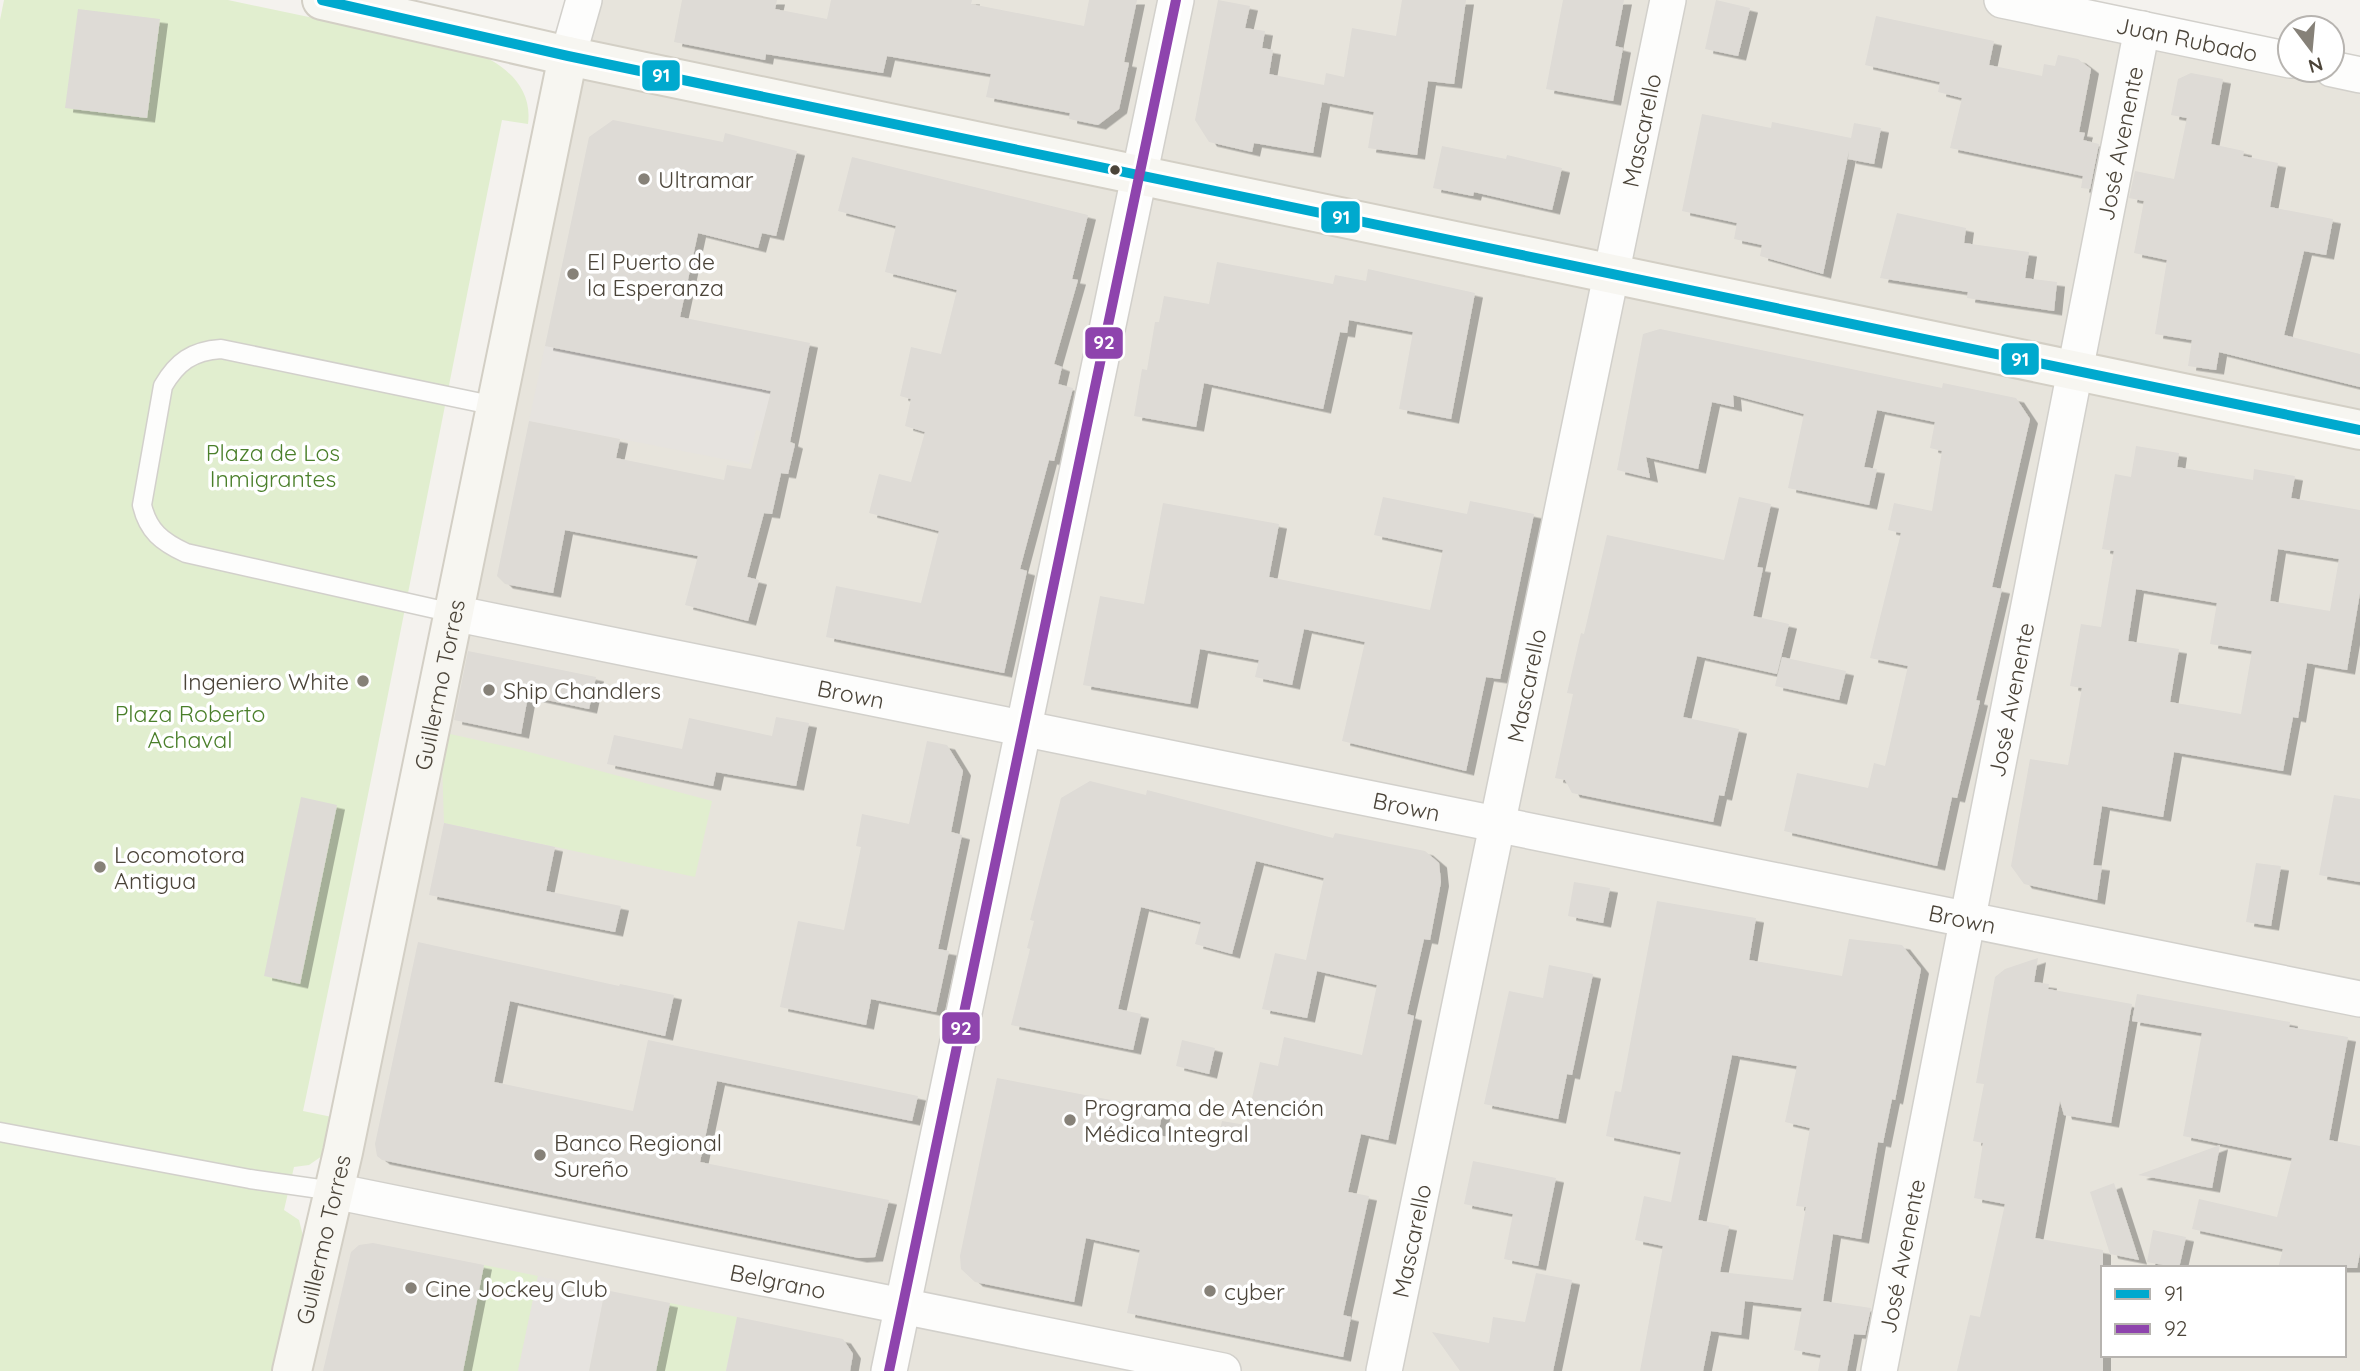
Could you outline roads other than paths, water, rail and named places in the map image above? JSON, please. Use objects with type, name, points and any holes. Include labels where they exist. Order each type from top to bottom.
[{"type":"main road","points":[[322,0],[568,56],[2360,430]]},
{"type":"main road","name":"Guillermo Torres","points":[[292,1371],[334,1191],[568,56]]},
{"type":"street","name":"Guillermo Torres","points":[[568,56],[584,0]]},
{"type":"street","points":[[889,1371],[1176,0]]},
{"type":"street","name":"Mascarello","points":[[1384,1371],[1668,0]]},
{"type":"street","name":"Juan Rubado","points":[[2002,0],[2276,57]]},
{"type":"street","name":"José Avenente","points":[[1879,1371],[2143,29]]},
{"type":"street","name":"Brown","points":[[453,613],[2360,999]]},
{"type":"street","name":"Belgrano","points":[[334,1191],[1223,1371]]},
{"type":"lane","points":[[453,613],[186,553],[156,535],[145,521],[142,505],[163,386],[172,371],[186,357],[202,350],[221,348],[496,406]]},
{"type":"lane","points":[[0,1132],[237,1177],[334,1191]]},
{"type":"place","name":"Ultramar","points":[[644,179]]},
{"type":"place","name":"El Puerto de la Esperanza","points":[[573,274]]},
{"type":"place","name":"Ingeniero White","points":[[363,681]]},
{"type":"place","name":"Ship Chandlers","points":[[489,690]]},
{"type":"place","name":"Locomotora Antigua","points":[[100,867]]},
{"type":"place","name":"Programa de Atención Médica Integral","points":[[1070,1120]]},
{"type":"place","name":"Banco Regional Sureño","points":[[540,1155]]},
{"type":"place","name":"Cine Jockey Club","points":[[411,1288]]},
{"type":"place","name":"cyber","points":[[1210,1291]]},
{"type":"park label","name":"Plaza de Los Inmigrantes","points":[[273,465]]},
{"type":"park label","name":"Plaza Roberto Achaval","points":[[190,726]]}]
